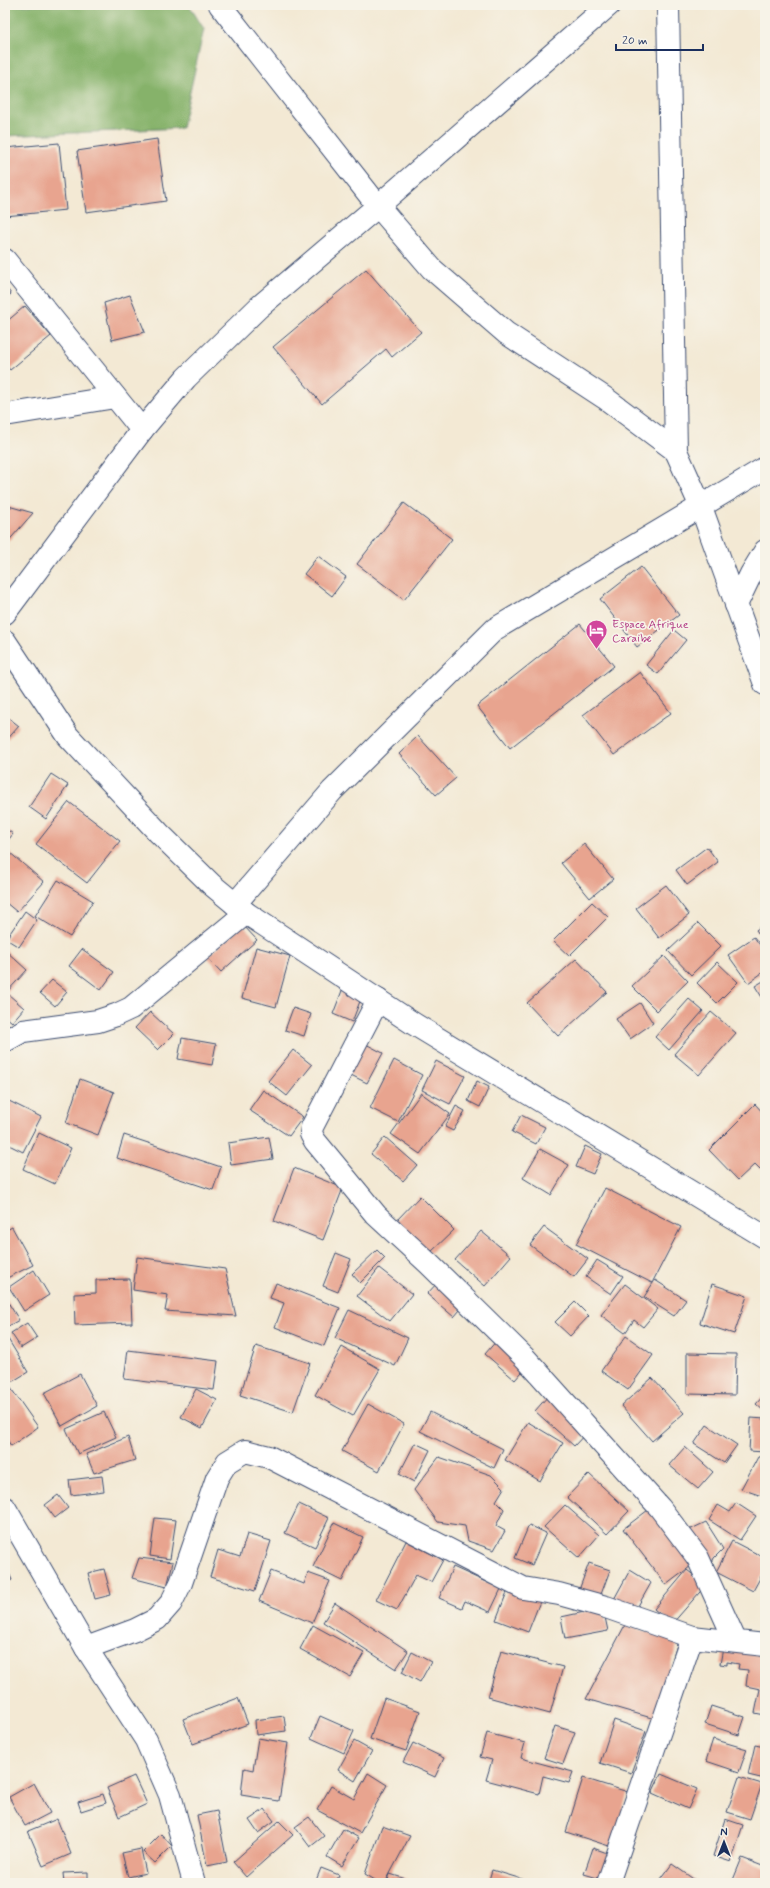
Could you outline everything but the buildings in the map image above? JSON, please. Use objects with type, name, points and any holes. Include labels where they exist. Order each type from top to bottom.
[{"type":"street","points":[[220,5],[378,206],[432,269],[506,334],[605,398],[676,450]]},
{"type":"street","points":[[5,613],[142,430],[186,378],[259,307],[378,206],[609,5]]},
{"type":"street","points":[[668,5],[676,450],[701,507],[765,684]]},
{"type":"street","points":[[5,260],[142,430]]},
{"type":"street","points":[[5,414],[115,397]]},
{"type":"street","points":[[5,1041],[23,1031],[98,1021],[116,1016],[131,1008],[241,908],[332,791],[495,630],[765,468]]},
{"type":"street","points":[[736,605],[751,574],[765,551]]},
{"type":"street","points":[[5,641],[68,736],[159,833],[212,885],[241,908],[420,1028],[765,1237]]},
{"type":"street","points":[[378,1000],[312,1127],[311,1134],[315,1141],[376,1215],[428,1263],[526,1359],[660,1508],[698,1558],[735,1640]]},
{"type":"street","points":[[86,1648],[135,1630],[156,1619],[171,1603],[181,1583],[217,1478],[227,1462],[245,1451],[269,1457],[523,1588],[559,1594],[606,1607],[692,1637],[735,1640],[765,1645]]},
{"type":"street","points":[[5,1508],[86,1648],[146,1740],[170,1795],[194,1883]]},
{"type":"street","points":[[608,1883],[692,1637]]},
{"type":"green space","points":[[5,5],[189,5],[204,29],[182,128],[5,136]]},
{"type":"place","name":"Espace Afrique Caraibe","points":[[596,650]]}]
